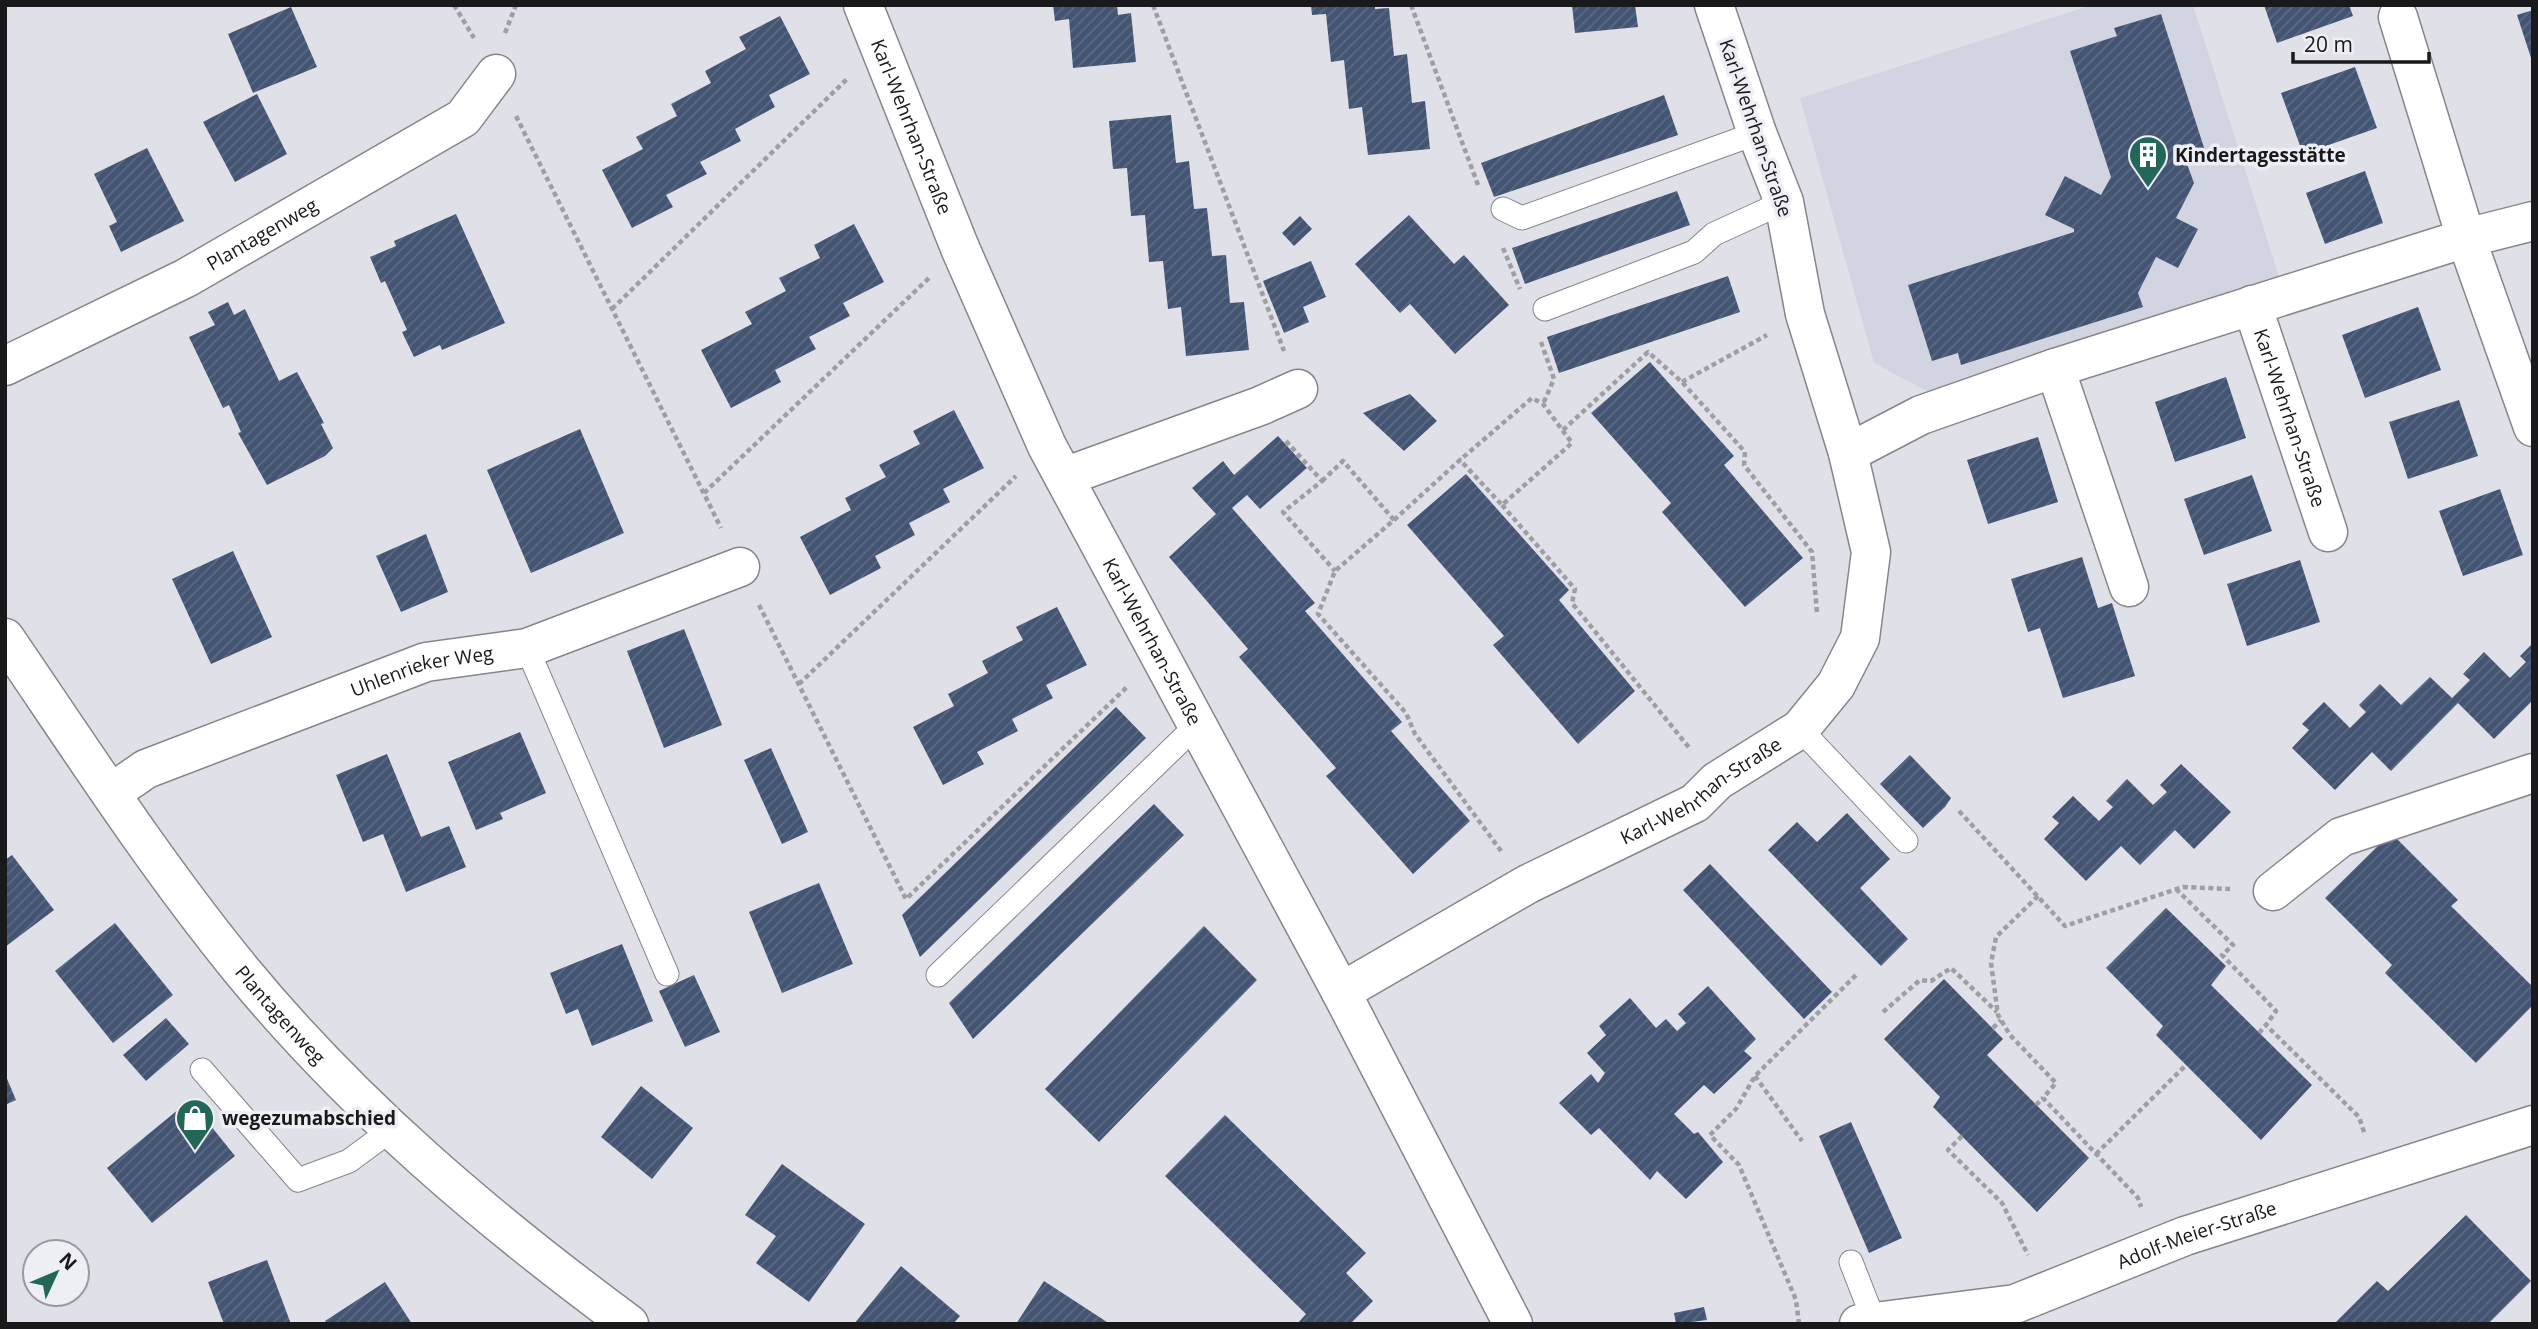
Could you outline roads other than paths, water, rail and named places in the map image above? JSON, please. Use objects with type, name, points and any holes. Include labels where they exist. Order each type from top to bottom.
[{"type":"street","name":"Karl-Wehrhan-Straße","points":[[863,5],[960,248],[1055,462],[1341,992],[1514,1324]]},
{"type":"street","name":"Karl-Wehrhan-Straße","points":[[1341,992],[1528,884],[1695,803],[1717,781],[1800,729],[1836,685],[1860,638],[1871,552],[1849,453],[1805,314],[1784,202],[1757,133],[1714,5]]},
{"type":"street","points":[[2398,17],[2466,238],[2533,427]]},
{"type":"street","name":"Plantagenweg","points":[[5,366],[186,278],[463,118],[496,74]]},
{"type":"street","name":"Karl-Wehrhan-Straße","points":[[1849,453],[1921,415],[2054,368],[2466,238],[2533,221]]},
{"type":"street","name":"Karl-Wehrhan-Straße","points":[[2252,305],[2328,531]]},
{"type":"street","points":[[2054,368],[2129,587]]},
{"type":"street","points":[[1055,462],[1260,406],[1298,389]]},
{"type":"street","name":"Uhlenrieker Weg","points":[[111,793],[146,769],[426,662],[527,648],[740,567]]},
{"type":"street","name":"Plantagenweg","points":[[5,639],[111,793],[243,971],[310,1047],[391,1130],[474,1204],[629,1324]]},
{"type":"street","points":[[2273,891],[2341,837],[2533,772]]},
{"type":"street","name":"Adolf-Meier-Straße","points":[[1867,1322],[2015,1304],[2185,1236],[2533,1125]]},
{"type":"lane","points":[[1503,209],[1522,218],[1757,133]]},
{"type":"lane","points":[[1545,309],[1694,253],[1714,233],[1784,202]]},
{"type":"lane","points":[[527,648],[667,974]]},
{"type":"lane","points":[[938,975],[1196,726]]},
{"type":"lane","points":[[1800,729],[1906,841]]},
{"type":"lane","points":[[202,1070],[298,1180],[349,1161],[391,1130]]},
{"type":"lane","points":[[1851,1262],[1867,1322]]},
{"type":"place","name":"Kindertagesstätte","points":[[2148,189]]},
{"type":"place","name":"wegezumabschied","points":[[195,1152]]}]
